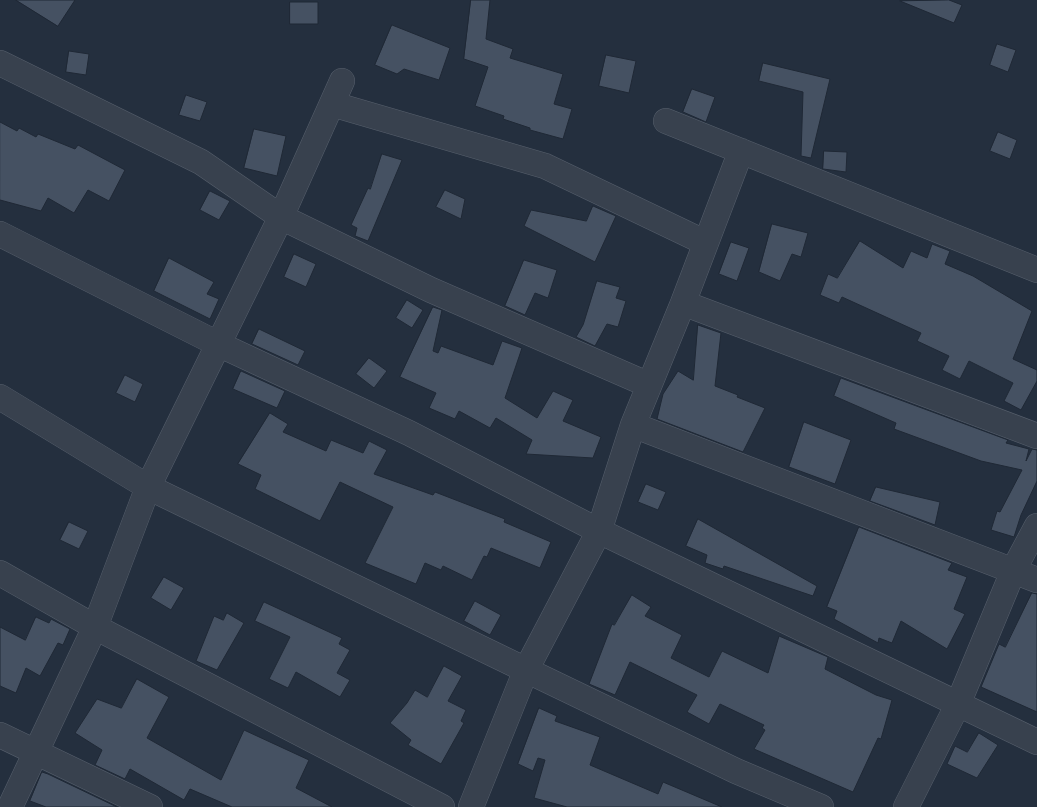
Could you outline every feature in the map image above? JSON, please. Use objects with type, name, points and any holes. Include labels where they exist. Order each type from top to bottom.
[{"type":"street","points":[[0,63],[201,162],[281,217],[431,290],[649,385]]},
{"type":"street","points":[[10,807],[34,751],[95,627],[148,487],[281,217],[342,81]]},
{"type":"street","points":[[332,104],[545,166],[706,243]]},
{"type":"street","points":[[666,121],[1037,270]]},
{"type":"street","points":[[472,807],[526,670],[599,531],[632,424],[684,303],[741,152]]},
{"type":"street","points":[[0,234],[218,344],[409,433],[599,531],[1037,742]]},
{"type":"street","points":[[684,303],[1037,436]]},
{"type":"street","points":[[0,398],[148,487],[736,771],[821,807]]},
{"type":"street","points":[[632,424],[1014,569],[1037,580]]},
{"type":"street","points":[[906,807],[958,704],[1014,569],[1037,526]]},
{"type":"street","points":[[0,574],[95,627],[442,807]]},
{"type":"street","points":[[0,735],[150,807]]},
{"type":"building","points":[[16,0],[75,0],[58,26]]},
{"type":"building","points":[[471,0],[490,0],[486,39],[513,49],[510,58],[563,74],[554,104],[572,109],[563,139],[530,130],[530,128],[503,119],[504,116],[475,106],[488,67],[464,59]]},
{"type":"building","points":[[949,0],[962,5],[954,23],[900,1]]},
{"type":"building","points":[[290,2],[318,2],[318,24],[290,24]]},
{"type":"building","points":[[392,25],[450,48],[439,80],[404,69],[397,74],[375,65]]},
{"type":"building","points":[[997,44],[1016,50],[1008,72],[990,65]]},
{"type":"building","points":[[69,51],[89,54],[86,75],[66,72]]},
{"type":"building","points":[[606,55],[636,61],[629,93],[599,86]]},
{"type":"building","points":[[763,63],[830,79],[811,158],[801,156],[803,92],[759,81]]},
{"type":"building","points":[[692,89],[715,97],[706,122],[683,112]]},
{"type":"building","points":[[186,95],[207,102],[200,121],[179,115]]},
{"type":"building","points":[[0,122],[17,131],[19,128],[36,137],[38,134],[75,149],[78,145],[125,170],[109,201],[88,190],[74,213],[48,198],[41,211],[0,200]]},
{"type":"building","points":[[254,129],[286,136],[277,176],[244,168]]},
{"type":"building","points":[[998,132],[1017,140],[1010,159],[990,151]]},
{"type":"building","points":[[824,151],[847,152],[846,172],[823,169]]},
{"type":"building","points":[[382,154],[402,160],[368,241],[355,236],[357,228],[351,225],[368,188],[370,189]]},
{"type":"building","points":[[445,190],[465,199],[461,219],[436,207]]},
{"type":"building","points":[[210,191],[230,201],[219,220],[200,210]]},
{"type":"building","points":[[593,206],[616,216],[595,262],[524,226],[531,210],[586,221]]},
{"type":"building","points":[[772,224],[808,233],[801,257],[792,254],[780,281],[759,272]]},
{"type":"building","points":[[860,241],[903,268],[911,251],[927,258],[932,244],[950,251],[945,264],[973,276],[1032,311],[1013,359],[1037,370],[1037,381],[1021,410],[1004,401],[1013,383],[969,361],[960,379],[942,370],[949,356],[917,341],[921,333],[842,297],[839,303],[820,295],[828,274],[837,278]]},
{"type":"building","points":[[731,242],[749,248],[737,281],[719,274]]},
{"type":"building","points":[[294,254],[316,264],[306,287],[284,277]]},
{"type":"building","points":[[169,258],[214,282],[207,294],[219,299],[210,319],[154,291]]},
{"type":"building","points":[[524,260],[557,270],[548,298],[535,293],[525,315],[505,306]]},
{"type":"building","points":[[597,281],[620,287],[616,298],[626,301],[618,327],[607,324],[595,346],[576,337],[583,325]]},
{"type":"building","points":[[407,300],[423,310],[412,328],[396,318]]},
{"type":"building","points":[[433,307],[442,310],[433,351],[438,353],[441,346],[493,365],[502,341],[522,348],[505,398],[537,418],[553,391],[573,400],[563,421],[601,437],[593,458],[526,454],[532,440],[496,418],[490,428],[459,411],[455,419],[429,408],[436,393],[400,377]]},
{"type":"building","points":[[698,325],[721,333],[715,386],[765,408],[743,452],[657,419],[663,394],[678,371],[693,380]]},
{"type":"building","points":[[259,329],[305,351],[298,365],[252,344]]},
{"type":"building","points":[[369,358],[387,371],[374,388],[356,374]]},
{"type":"building","points":[[241,371],[285,391],[277,408],[233,389]]},
{"type":"building","points":[[125,375],[143,384],[135,402],[116,393]]},
{"type":"building","points":[[841,378],[1008,440],[1006,443],[1029,449],[1026,461],[1032,449],[1037,450],[1037,481],[1021,515],[1014,537],[991,530],[997,511],[1000,512],[1022,470],[981,461],[894,429],[896,423],[834,396]]},
{"type":"building","points":[[270,413],[288,424],[283,432],[326,451],[331,440],[363,453],[369,441],[387,450],[374,474],[433,495],[435,492],[505,519],[504,522],[551,542],[540,568],[491,548],[487,557],[484,556],[472,580],[443,566],[441,570],[425,563],[416,584],[365,563],[393,507],[340,482],[320,521],[255,489],[261,475],[238,464]]},
{"type":"building","points":[[804,422],[851,440],[835,484],[789,467]]},
{"type":"building","points":[[646,484],[666,492],[658,510],[638,502]]},
{"type":"building","points":[[876,487],[940,502],[935,525],[870,501]]},
{"type":"building","points":[[698,519],[817,586],[813,596],[724,566],[723,569],[705,563],[707,555],[686,546]]},
{"type":"building","points":[[69,522],[88,531],[79,549],[60,540]]},
{"type":"building","points":[[859,527],[952,563],[948,570],[967,577],[954,609],[965,614],[947,649],[901,621],[892,643],[879,638],[878,643],[834,619],[837,611],[827,607]]},
{"type":"building","points":[[164,577],[184,588],[171,610],[151,598]]},
{"type":"building","points":[[1032,593],[1037,594],[1037,712],[981,687],[999,644],[1005,647]]},
{"type":"building","points":[[632,595],[651,607],[645,616],[682,635],[671,658],[709,677],[722,651],[768,673],[779,636],[828,657],[825,669],[876,695],[892,700],[881,739],[878,738],[853,792],[754,749],[765,730],[762,728],[764,725],[720,704],[709,724],[687,712],[697,695],[630,662],[615,695],[589,684],[612,624],[614,625]]},
{"type":"building","points":[[475,601],[501,615],[490,635],[464,621]]},
{"type":"building","points":[[264,602],[342,638],[339,644],[350,650],[337,673],[350,680],[340,697],[296,672],[288,688],[269,679],[290,637],[255,621]]},
{"type":"building","points":[[227,613],[244,623],[217,670],[196,661],[214,616],[223,620]]},
{"type":"building","points":[[36,617],[49,623],[51,619],[70,629],[63,645],[58,643],[40,676],[26,668],[16,693],[0,686],[0,627],[25,640]]},
{"type":"building","points":[[444,666],[462,676],[448,701],[466,710],[461,721],[464,723],[441,764],[408,745],[411,740],[390,723],[415,690],[427,697]]},
{"type":"building","points":[[137,679],[169,697],[147,738],[221,780],[244,730],[309,760],[296,788],[332,807],[232,807],[190,789],[184,800],[130,769],[125,779],[95,765],[102,750],[75,733],[97,699],[121,708]]},
{"type":"building","points":[[539,708],[557,716],[555,721],[600,737],[590,765],[658,794],[663,782],[722,807],[567,807],[534,798],[545,760],[538,758],[533,771],[518,764]]},
{"type":"building","points":[[979,733],[998,745],[977,778],[947,764],[955,746],[967,752]]},
{"type":"building","points":[[42,772],[117,807],[46,807],[30,801]]}]
